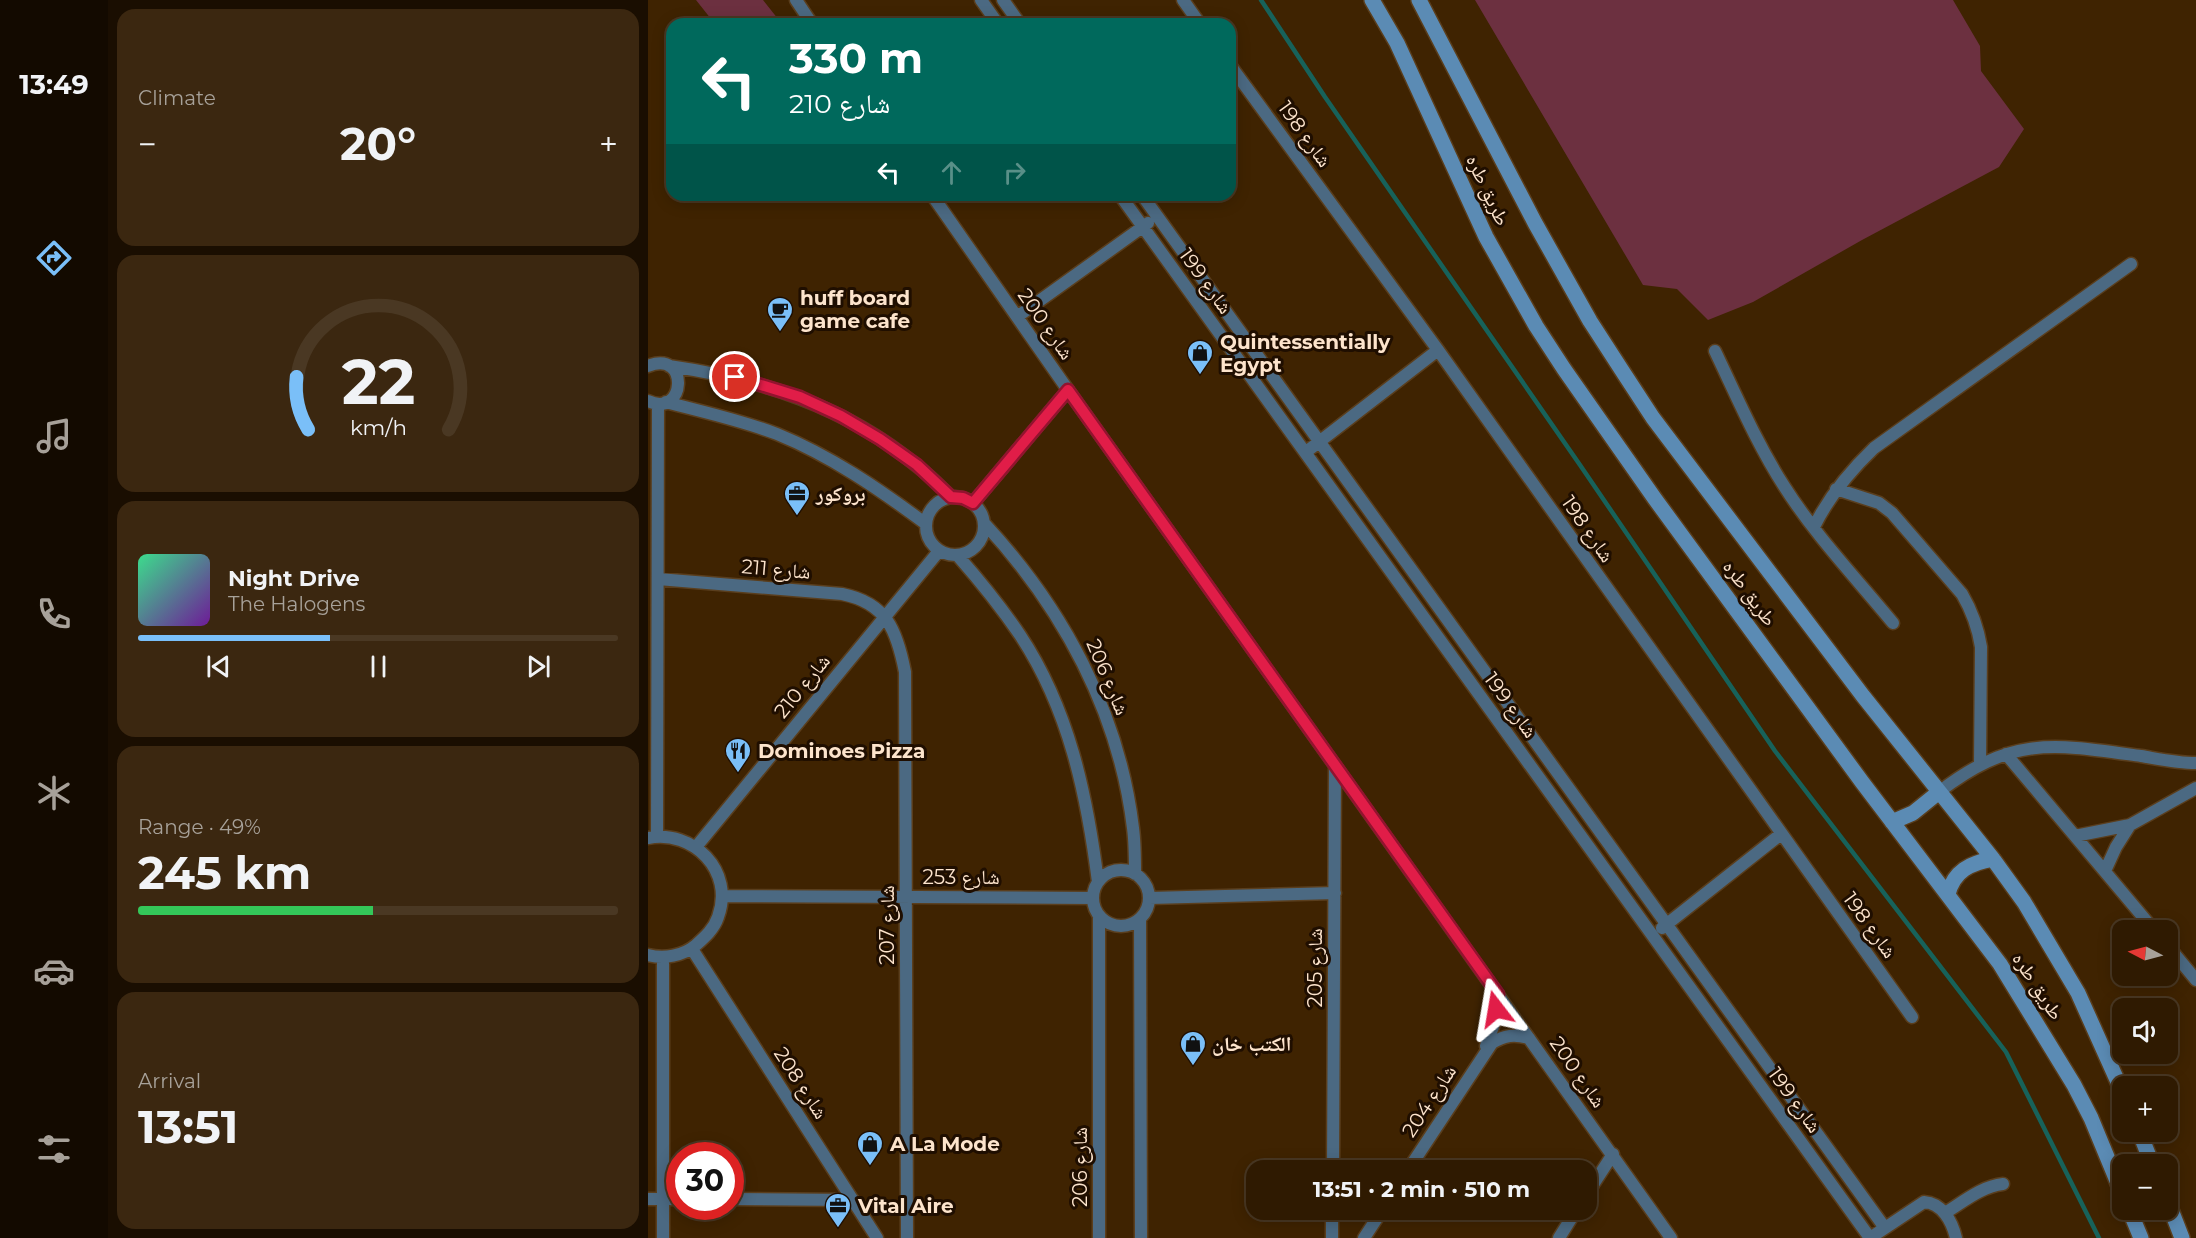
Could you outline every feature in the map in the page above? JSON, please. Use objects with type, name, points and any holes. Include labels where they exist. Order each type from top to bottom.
[{"type":"main road","name":"طريق طره","points":[[1372,0],[1397,43],[1486,237],[1536,326],[1630,464],[1892,822],[2000,964],[2056,1053],[2091,1118],[2112,1168]]},
{"type":"main road","name":"طريق طره","points":[[1419,0],[1557,263],[1590,321],[1653,418],[1856,687],[1993,859],[2024,902],[2078,993],[2115,1076]]},
{"type":"main road","points":[[1892,822],[1913,813],[1939,792]]},
{"type":"main road","points":[[1948,894],[1950,885],[1962,870],[1979,861],[1993,859]]},
{"type":"main road","points":[[2134,1220],[2141,1238]]},
{"type":"main road","points":[[2174,1220],[2182,1238]]},
{"type":"street","points":[[795,0],[808,18]]},
{"type":"street","points":[[981,0],[994,18]]},
{"type":"street","points":[[1003,0],[1016,18]]},
{"type":"street","points":[[1183,0],[1196,18]]},
{"type":"street","name":"شارع 198","points":[[1236,73],[1438,350],[1912,1017]]},
{"type":"street","name":"شارع 200","points":[[936,201],[1671,1238]]},
{"type":"street","name":"شارع 199","points":[[1124,201],[1870,1238]]},
{"type":"street","name":"شارع 199","points":[[1146,201],[1885,1228]]},
{"type":"street","points":[[1017,317],[1157,216]]},
{"type":"street","points":[[1814,527],[1836,489],[1874,448],[2132,264]]},
{"type":"street","points":[[1306,452],[1438,350]]},
{"type":"street","points":[[1715,351],[1772,468],[1814,527],[1893,623]]},
{"type":"street","points":[[648,366],[654,363],[713,372],[757,382],[800,397],[841,416],[880,439],[917,465],[951,497]]},
{"type":"street","points":[[658,402],[677,392],[678,377],[669,366]]},
{"type":"street","points":[[973,503],[1068,390]]},
{"type":"street","points":[[658,402],[722,416],[777,434],[829,458],[878,488],[926,524]]},
{"type":"street","points":[[648,955],[663,957],[678,955],[692,949],[708,935],[718,916],[722,896],[715,868],[696,847],[684,840],[653,837],[658,579],[658,402]]},
{"type":"street","points":[[1836,489],[1879,503],[1892,513],[1970,606],[1981,647],[1980,765]]},
{"type":"street","points":[[951,497],[963,498],[973,503],[984,523],[983,534],[978,544],[969,552],[958,556],[939,551],[931,544],[927,534],[928,514],[942,500],[951,497]]},
{"type":"street","name":"شارع 206","points":[[984,523],[1014,555],[1040,589],[1063,625],[1092,683],[1115,744],[1125,786],[1133,828],[1135,874]]},
{"type":"street","name":"شارع 210","points":[[696,847],[939,551]]},
{"type":"street","points":[[958,556],[992,595],[1021,637],[1046,682],[1066,730],[1081,779],[1092,829],[1098,882],[1093,898],[1094,908],[1099,916],[1114,926],[1123,927],[1140,920],[1147,910],[1150,898],[1143,880],[1129,871],[1115,871],[1098,882]]},
{"type":"street","name":"شارع 211","points":[[658,579],[842,594],[858,597],[873,605],[885,616]]},
{"type":"street","name":"شارع 207","points":[[885,616],[901,652],[906,672],[907,1238]]},
{"type":"street","points":[[1939,792],[1980,765],[2006,754],[2044,746],[2070,746],[2190,763],[2196,770]]},
{"type":"street","points":[[2006,754],[2146,920]]},
{"type":"street","name":"شارع 205","points":[[1332,1160],[1335,766]]},
{"type":"street","points":[[2075,836],[2130,825],[2196,788]]},
{"type":"street","points":[[2105,871],[2130,825]]},
{"type":"street","points":[[1653,935],[1781,834]]},
{"type":"street","points":[[1150,898],[1335,893]]},
{"type":"street","name":"شارع 253","points":[[722,896],[1093,898]]},
{"type":"street","name":"شارع 206","points":[[1099,916],[1100,1238]]},
{"type":"street","points":[[1140,920],[1141,1238]]},
{"type":"street","name":"شارع 208","points":[[692,949],[877,1238]]},
{"type":"street","points":[[663,957],[663,1238]]},
{"type":"street","points":[[2178,958],[2196,980]]},
{"type":"street","name":"شارع 204","points":[[1484,1053],[1494,1024],[1498,994]]},
{"type":"street","name":"شارع 204","points":[[1414,1160],[1492,1042],[1503,1036],[1517,1034],[1529,1038]]},
{"type":"street","points":[[1597,1178],[1612,1154]]},
{"type":"street","points":[[1945,1214],[1992,1185],[2003,1184]]},
{"type":"street","points":[[648,1199],[663,1199]]},
{"type":"street","points":[[744,1200],[853,1200]]},
{"type":"street","points":[[1870,1238],[1924,1202],[1936,1205],[1945,1214],[1952,1224],[1956,1238]]},
{"type":"street","points":[[1332,1220],[1332,1238]]},
{"type":"street","points":[[1364,1238],[1376,1220]]},
{"type":"street","points":[[1559,1238],[1570,1220]]},
{"type":"shaded area","points":[[696,0],[763,0],[777,18],[710,18]]},
{"type":"shaded area","points":[[1475,0],[1953,0],[1980,46],[1981,71],[2024,129],[1999,167],[1862,240],[1753,302],[1708,320],[1677,289],[1643,285]]},
{"type":"waterway","points":[[1261,0],[1325,97],[1775,751],[2006,1052],[2099,1238]]},
{"type":"place","name":"huff board game cafe","points":[[780,333]]},
{"type":"place","name":"Quintessentially Egypt","points":[[1200,376]]},
{"type":"place","name":"بروكور","points":[[797,517]]},
{"type":"place","name":"Dominoes Pizza","points":[[738,774]]},
{"type":"place","name":"الكتب خان","points":[[1193,1067]]},
{"type":"place","name":"A La Mode","points":[[870,1167]]},
{"type":"place","name":"Vital Aire","points":[[838,1229]]},
{"type":"route","points":[[735,377],[800,397],[841,416],[880,439],[917,465],[951,497],[963,498],[973,503],[1068,390],[1498,994],[1496,1009]]}]
